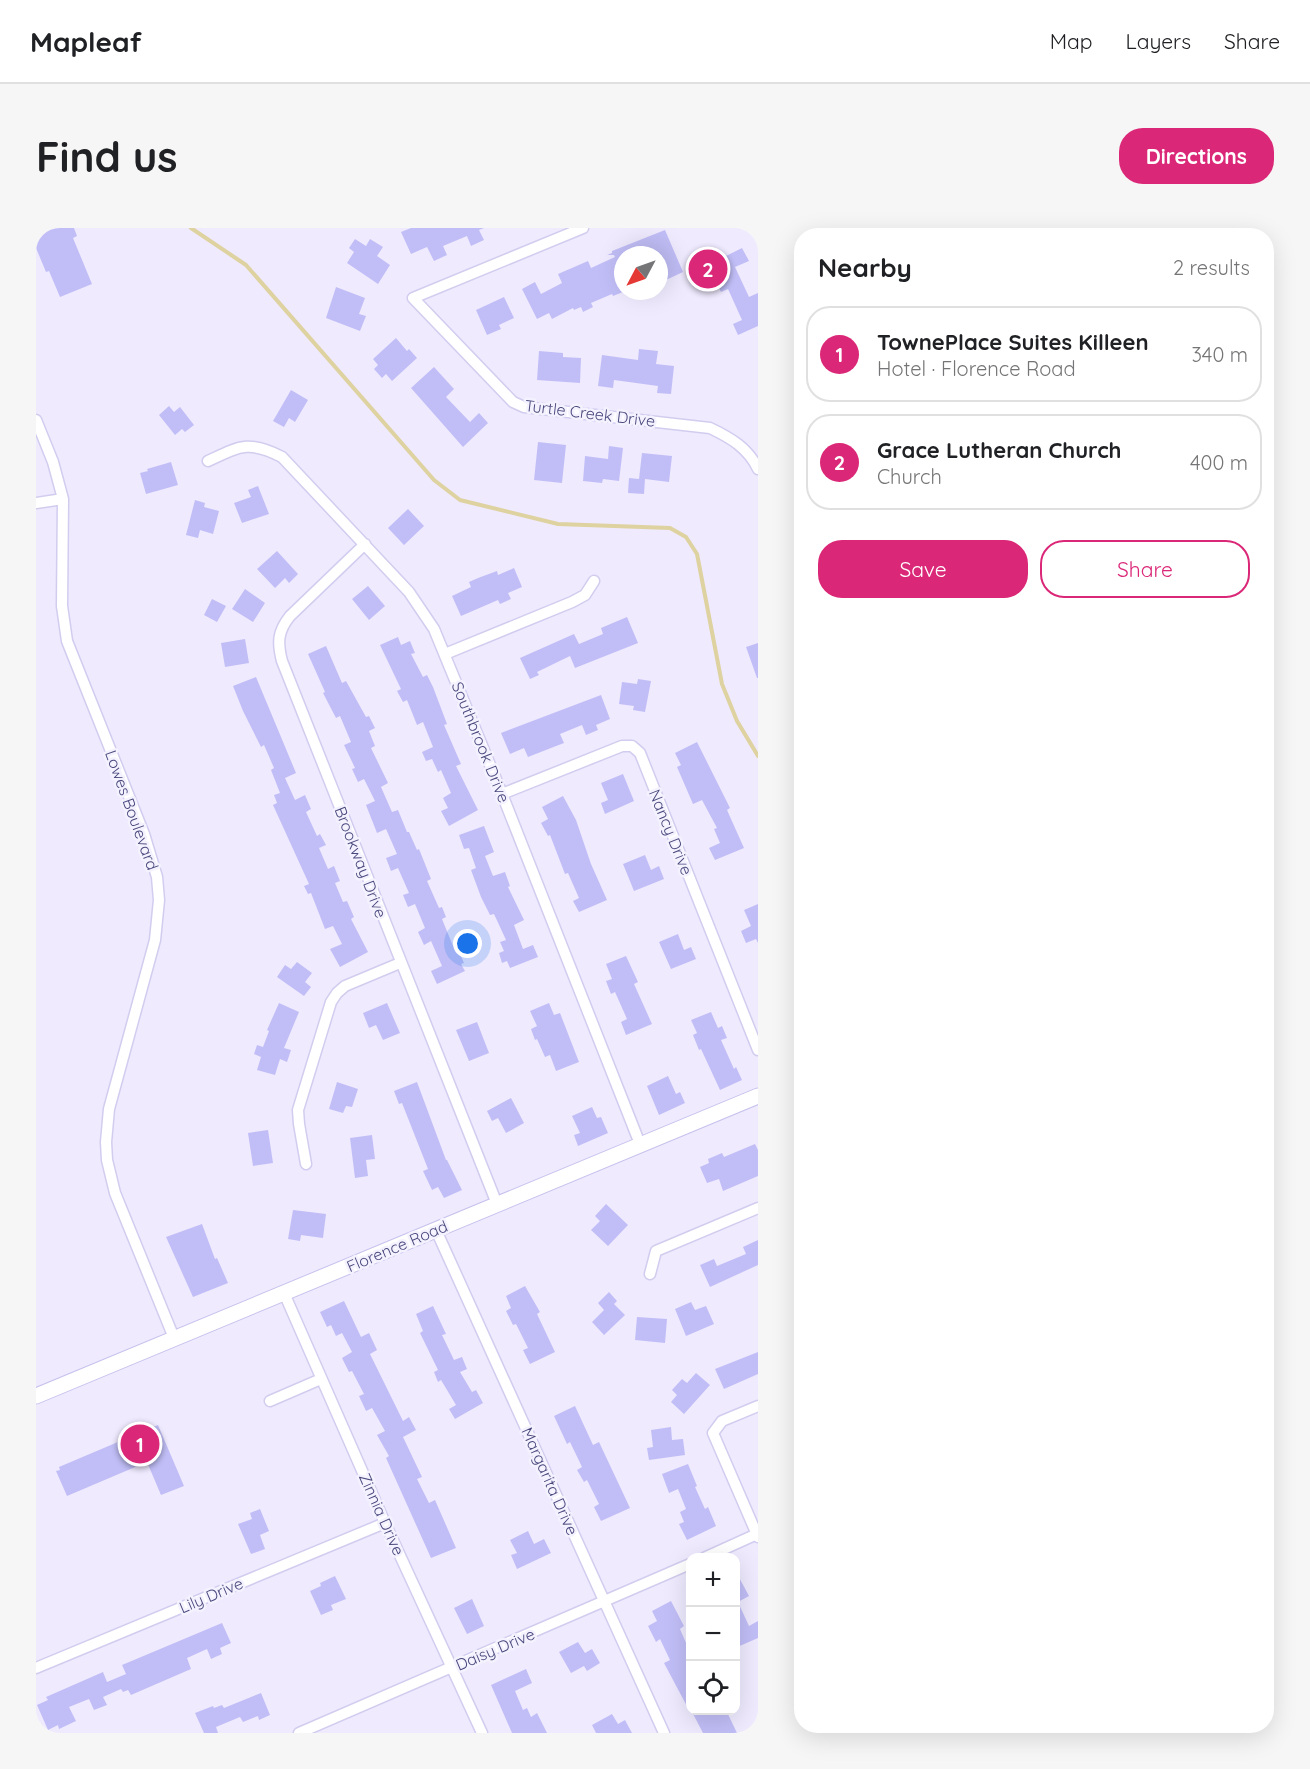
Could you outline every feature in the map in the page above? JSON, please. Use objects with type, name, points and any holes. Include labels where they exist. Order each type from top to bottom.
[{"type":"street","name":"Turtle Creek Drive","points":[[583,228],[413,298],[513,402],[524,407],[710,428],[733,439],[746,451],[758,470]]},
{"type":"street","name":"Lowes Boulevard","points":[[36,420],[53,462],[63,500],[62,606],[67,641],[144,834],[157,877],[159,900],[155,940],[109,1109],[106,1142],[107,1160],[115,1193],[174,1338]]},
{"type":"street","name":"Southbrook Drive","points":[[208,460],[236,448],[254,445],[282,457],[409,592],[434,629],[502,794],[640,1144]]},
{"type":"street","points":[[36,503],[63,500]]},
{"type":"street","name":"Brookway Drive","points":[[364,544],[290,616],[282,626],[279,648],[282,661],[400,963],[497,1204]]},
{"type":"street","points":[[445,654],[573,602],[585,595],[594,581]]},
{"type":"street","name":"Nancy Drive","points":[[502,794],[622,746],[632,746],[640,753],[758,1050]]},
{"type":"street","points":[[306,1164],[301,1143],[298,1110],[330,1002],[345,986],[400,963]]},
{"type":"street","name":"Florence Road","points":[[36,1396],[758,1097]]},
{"type":"street","points":[[650,1274],[656,1251],[758,1209]]},
{"type":"street","name":"Margarita Drive","points":[[436,1230],[664,1733]]},
{"type":"street","name":"Zinnia Drive","points":[[284,1293],[385,1523],[482,1733]]},
{"type":"street","points":[[270,1401],[321,1378]]},
{"type":"street","points":[[714,1553],[757,1535],[713,1433],[722,1421],[758,1406]]},
{"type":"street","name":"Lily Drive","points":[[36,1668],[385,1523]]},
{"type":"street","name":"Daisy Drive","points":[[298,1733],[453,1668],[686,1565]]},
{"type":"building","points":[[36,228],[74,228],[77,236],[73,238],[92,284],[60,297],[36,248]]},
{"type":"building","points":[[411,228],[484,228],[479,230],[484,240],[471,246],[467,236],[443,246],[447,255],[434,261],[427,247],[411,254],[401,232]]},
{"type":"building","points":[[665,230],[683,272],[668,279],[668,246],[625,246]]},
{"type":"building","points":[[355,239],[366,246],[370,239],[383,247],[377,256],[390,265],[378,284],[347,263],[354,252],[349,248]]},
{"type":"building","points":[[742,248],[749,261],[735,267],[749,297],[758,293],[758,326],[738,335],[733,324],[742,320],[728,289],[721,292],[708,265]]},
{"type":"building","points":[[614,257],[614,296],[612,294],[591,303],[593,307],[583,312],[581,307],[574,310],[573,308],[552,319],[549,313],[537,319],[522,289],[535,282],[541,294],[562,283],[558,274],[588,261],[591,268]]},
{"type":"building","points":[[336,287],[365,298],[359,314],[366,316],[360,331],[326,318]]},
{"type":"building","points":[[504,297],[514,318],[499,325],[501,329],[487,335],[476,310]]},
{"type":"building","points":[[396,338],[407,351],[409,349],[417,358],[392,381],[386,374],[382,378],[374,369],[378,365],[373,359]]},
{"type":"building","points":[[639,349],[658,351],[656,364],[674,366],[671,394],[657,393],[658,386],[614,380],[613,388],[598,386],[602,355],[638,360]]},
{"type":"building","points":[[539,351],[563,353],[563,357],[581,358],[580,383],[537,380]]},
{"type":"building","points":[[434,367],[454,389],[446,397],[470,422],[479,413],[488,423],[463,447],[411,388]]},
{"type":"building","points":[[291,390],[308,400],[295,422],[289,418],[284,427],[273,421]]},
{"type":"building","points":[[169,406],[174,412],[180,407],[194,425],[185,432],[182,429],[175,435],[159,415]]},
{"type":"building","points":[[538,442],[566,445],[562,483],[534,480]]},
{"type":"building","points":[[609,446],[623,448],[619,481],[603,479],[602,483],[583,481],[585,456],[608,459]]},
{"type":"building","points":[[642,453],[672,456],[669,482],[645,479],[644,494],[628,493],[629,478],[639,479]]},
{"type":"building","points":[[171,462],[178,485],[146,494],[140,473]]},
{"type":"building","points":[[258,486],[269,514],[242,523],[234,503],[251,497],[248,490]]},
{"type":"building","points":[[195,500],[205,503],[204,507],[219,511],[213,534],[200,530],[198,538],[186,535]]},
{"type":"building","points":[[408,509],[424,526],[404,545],[388,528]]},
{"type":"building","points":[[277,551],[298,574],[289,583],[285,578],[275,588],[257,569]]},
{"type":"building","points":[[514,568],[522,587],[508,593],[511,599],[500,604],[498,600],[461,616],[452,596],[471,587],[469,582],[497,571],[498,575]]},
{"type":"building","points":[[368,586],[385,606],[369,620],[352,599]]},
{"type":"building","points":[[245,589],[265,603],[253,622],[232,609]]},
{"type":"building","points":[[212,599],[226,606],[217,622],[204,615]]},
{"type":"building","points":[[627,617],[638,643],[575,668],[570,656],[537,672],[539,675],[530,679],[520,658],[574,634],[579,644],[603,634],[601,628]]},
{"type":"building","points":[[398,637],[401,645],[410,641],[415,653],[411,654],[423,677],[427,675],[433,687],[447,724],[444,725],[461,764],[456,766],[478,810],[449,826],[441,811],[448,808],[443,798],[451,793],[441,770],[438,772],[432,759],[426,761],[422,752],[433,747],[423,722],[417,725],[407,700],[403,702],[397,691],[401,689],[380,645]]},
{"type":"building","points":[[245,639],[249,663],[225,667],[221,643]]},
{"type":"building","points":[[758,643],[758,678],[757,678],[746,647]]},
{"type":"building","points":[[326,646],[342,683],[346,681],[366,717],[369,716],[375,728],[369,731],[375,746],[371,748],[388,783],[381,787],[392,812],[398,810],[407,832],[417,850],[419,849],[431,879],[427,881],[439,908],[442,907],[446,917],[442,919],[453,946],[456,945],[464,963],[461,964],[465,971],[437,984],[431,971],[442,966],[431,941],[424,945],[418,932],[425,928],[415,904],[408,907],[403,895],[409,893],[398,868],[391,871],[386,858],[397,854],[386,829],[377,833],[366,805],[375,801],[364,779],[358,782],[352,769],[355,768],[344,745],[351,742],[340,716],[336,718],[323,693],[325,692],[308,654]]},
{"type":"building","points":[[256,677],[296,773],[285,778],[295,800],[305,795],[311,809],[306,812],[317,836],[320,834],[326,845],[319,848],[328,869],[334,866],[340,881],[335,883],[343,902],[347,901],[354,917],[351,919],[368,952],[340,967],[330,949],[342,944],[333,926],[325,929],[311,893],[308,894],[304,886],[309,884],[273,805],[277,803],[274,795],[280,793],[271,770],[274,768],[264,745],[261,747],[243,711],[233,686]]},
{"type":"building","points":[[638,679],[651,681],[645,712],[633,710],[634,706],[619,704],[622,682],[637,684]]},
{"type":"building","points":[[601,695],[610,719],[596,725],[598,730],[586,735],[582,725],[560,734],[564,743],[528,757],[524,748],[510,754],[501,733]]},
{"type":"building","points":[[697,742],[730,808],[727,810],[744,848],[715,860],[709,848],[720,843],[714,829],[717,828],[702,800],[693,804],[677,767],[681,765],[675,753]]},
{"type":"building","points":[[623,774],[634,801],[605,814],[601,803],[608,800],[601,783]]},
{"type":"building","points":[[563,796],[576,820],[591,864],[607,900],[579,912],[573,901],[579,898],[568,873],[565,874],[550,835],[548,836],[541,823],[548,819],[542,807]]},
{"type":"building","points":[[484,826],[494,852],[485,856],[493,876],[505,872],[510,886],[508,887],[524,920],[514,925],[523,949],[533,945],[538,957],[510,968],[507,961],[502,963],[499,953],[504,951],[500,942],[506,940],[494,914],[490,915],[481,897],[471,870],[476,868],[469,848],[464,849],[459,835]]},
{"type":"building","points":[[645,855],[651,870],[659,866],[664,879],[634,891],[623,864]]},
{"type":"building","points":[[758,904],[758,943],[756,939],[746,943],[741,931],[751,926],[744,910]]},
{"type":"building","points":[[678,934],[684,950],[691,947],[696,959],[671,969],[659,942]]},
{"type":"building","points":[[626,956],[638,982],[634,984],[652,1024],[626,1035],[621,1022],[627,1019],[615,992],[611,994],[606,981],[612,979],[606,964]]},
{"type":"building","points":[[297,962],[312,973],[305,982],[311,987],[304,996],[277,977],[285,965],[291,969]]},
{"type":"building","points":[[279,1003],[299,1012],[284,1048],[291,1050],[287,1062],[280,1059],[275,1075],[257,1070],[261,1057],[254,1054],[257,1045],[263,1047],[269,1031],[267,1030]]},
{"type":"building","points":[[387,1003],[400,1033],[383,1040],[376,1025],[369,1028],[363,1013]]},
{"type":"building","points":[[549,1003],[554,1015],[560,1013],[579,1062],[556,1071],[550,1055],[545,1057],[531,1029],[537,1026],[530,1011]]},
{"type":"building","points":[[711,1012],[718,1028],[722,1026],[727,1038],[721,1040],[734,1069],[736,1067],[742,1080],[720,1090],[701,1049],[699,1050],[693,1035],[697,1033],[691,1020]]},
{"type":"building","points":[[477,1022],[489,1053],[469,1061],[456,1030]]},
{"type":"building","points":[[668,1076],[676,1094],[680,1092],[685,1103],[659,1115],[647,1086]]},
{"type":"building","points":[[337,1082],[358,1089],[352,1107],[346,1106],[343,1113],[329,1109]]},
{"type":"building","points":[[417,1082],[446,1160],[462,1190],[444,1198],[438,1187],[432,1190],[423,1171],[428,1169],[402,1103],[399,1104],[394,1091]]},
{"type":"building","points":[[511,1098],[524,1123],[506,1133],[498,1118],[492,1121],[487,1111]]},
{"type":"building","points":[[592,1107],[597,1118],[601,1117],[608,1133],[578,1146],[574,1135],[580,1133],[572,1116]]},
{"type":"building","points":[[268,1130],[273,1163],[253,1166],[248,1133]]},
{"type":"building","points":[[372,1135],[375,1159],[366,1160],[368,1176],[355,1178],[350,1138]]},
{"type":"building","points":[[755,1144],[758,1150],[758,1176],[723,1191],[719,1179],[707,1183],[700,1167],[709,1163],[708,1159],[722,1153],[724,1157]]},
{"type":"building","points":[[606,1204],[628,1225],[608,1246],[591,1230],[600,1221],[595,1216]]},
{"type":"building","points":[[293,1210],[326,1214],[323,1238],[301,1235],[300,1241],[288,1239]]},
{"type":"building","points":[[202,1224],[215,1259],[217,1258],[228,1283],[193,1297],[166,1237]]},
{"type":"building","points":[[758,1240],[758,1265],[710,1287],[700,1265],[714,1259],[717,1266],[746,1254],[743,1247]]},
{"type":"building","points":[[525,1286],[540,1312],[537,1314],[555,1352],[530,1364],[523,1350],[528,1348],[516,1324],[513,1325],[506,1311],[511,1308],[506,1296]]},
{"type":"building","points":[[609,1292],[617,1301],[614,1304],[625,1315],[604,1335],[592,1322],[604,1310],[598,1303]]},
{"type":"building","points":[[344,1301],[361,1337],[369,1333],[377,1350],[370,1354],[403,1421],[409,1417],[416,1430],[403,1437],[422,1477],[417,1479],[429,1503],[435,1500],[456,1548],[431,1558],[386,1458],[389,1456],[377,1435],[385,1431],[372,1408],[366,1411],[359,1396],[364,1394],[342,1358],[352,1352],[342,1333],[336,1336],[331,1325],[327,1327],[320,1312]]},
{"type":"building","points":[[691,1302],[695,1310],[706,1306],[714,1324],[686,1336],[675,1309]]},
{"type":"building","points":[[433,1306],[446,1334],[442,1335],[454,1360],[462,1357],[467,1369],[460,1372],[472,1392],[476,1390],[483,1403],[455,1419],[449,1409],[456,1405],[441,1380],[438,1382],[434,1372],[438,1370],[420,1333],[423,1331],[416,1314]]},
{"type":"building","points":[[637,1317],[667,1319],[665,1343],[635,1340]]},
{"type":"building","points":[[758,1352],[758,1374],[724,1389],[715,1369]]},
{"type":"building","points":[[696,1373],[710,1385],[684,1414],[671,1402],[677,1395],[672,1390],[682,1379],[687,1383]]},
{"type":"building","points":[[575,1406],[593,1445],[599,1442],[630,1508],[601,1521],[594,1507],[599,1504],[587,1480],[584,1482],[577,1470],[582,1467],[570,1442],[567,1444],[554,1416]]},
{"type":"building","points":[[158,1425],[184,1486],[161,1495],[147,1462],[67,1496],[56,1471],[60,1470],[59,1467]]},
{"type":"building","points":[[671,1427],[672,1440],[683,1439],[685,1455],[649,1460],[647,1448],[653,1447],[651,1430]]},
{"type":"building","points":[[688,1464],[697,1486],[695,1487],[705,1509],[708,1507],[716,1526],[687,1540],[679,1524],[684,1522],[680,1512],[686,1509],[678,1489],[669,1493],[662,1474]]},
{"type":"building","points":[[260,1509],[269,1531],[260,1535],[265,1549],[251,1554],[238,1524],[252,1519],[250,1513]]},
{"type":"building","points":[[528,1531],[534,1544],[544,1539],[551,1553],[517,1569],[511,1555],[517,1553],[510,1540]]},
{"type":"building","points":[[335,1576],[346,1599],[331,1605],[333,1610],[321,1615],[310,1591]]},
{"type":"building","points":[[740,1579],[749,1596],[740,1601]]},
{"type":"building","points":[[472,1599],[484,1626],[467,1634],[454,1608]]},
{"type":"building","points":[[671,1601],[684,1626],[680,1629],[686,1643],[686,1704],[664,1663],[670,1660],[660,1639],[656,1642],[648,1626],[657,1621],[652,1611]]},
{"type":"building","points":[[740,1606],[749,1626],[758,1621],[758,1638],[740,1646]]},
{"type":"building","points":[[222,1623],[231,1643],[220,1648],[222,1654],[211,1659],[207,1649],[187,1658],[191,1669],[131,1695],[128,1690],[123,1692],[121,1689],[103,1697],[107,1705],[94,1710],[89,1699],[69,1707],[76,1721],[59,1729],[58,1725],[48,1730],[37,1705],[48,1700],[46,1697],[103,1672],[107,1682],[126,1674],[122,1665]]},
{"type":"building","points":[[578,1642],[585,1653],[592,1649],[600,1663],[587,1671],[584,1666],[571,1673],[559,1652]]},
{"type":"building","points":[[526,1669],[532,1683],[515,1691],[523,1710],[527,1708],[531,1717],[537,1713],[547,1733],[512,1733],[491,1685]]},
{"type":"building","points":[[261,1693],[270,1715],[259,1720],[258,1716],[243,1722],[240,1717],[216,1727],[218,1733],[204,1733],[195,1713],[213,1706],[214,1708],[222,1705],[224,1708]]},
{"type":"building","points":[[612,1714],[618,1724],[625,1720],[632,1733],[596,1733],[592,1725]]},
{"type":"building","points":[[694,1715],[728,1715],[737,1733],[703,1733]]},
{"type":"waterway","points":[[191,228],[246,265],[434,480],[460,500],[558,524],[670,528],[686,537],[697,554],[722,684],[737,721],[758,756]]},
{"type":"place","name":"Grace Lutheran Church","points":[[708,269]]},
{"type":"place","name":"TownePlace Suites Killeen","points":[[140,1444]]}]
